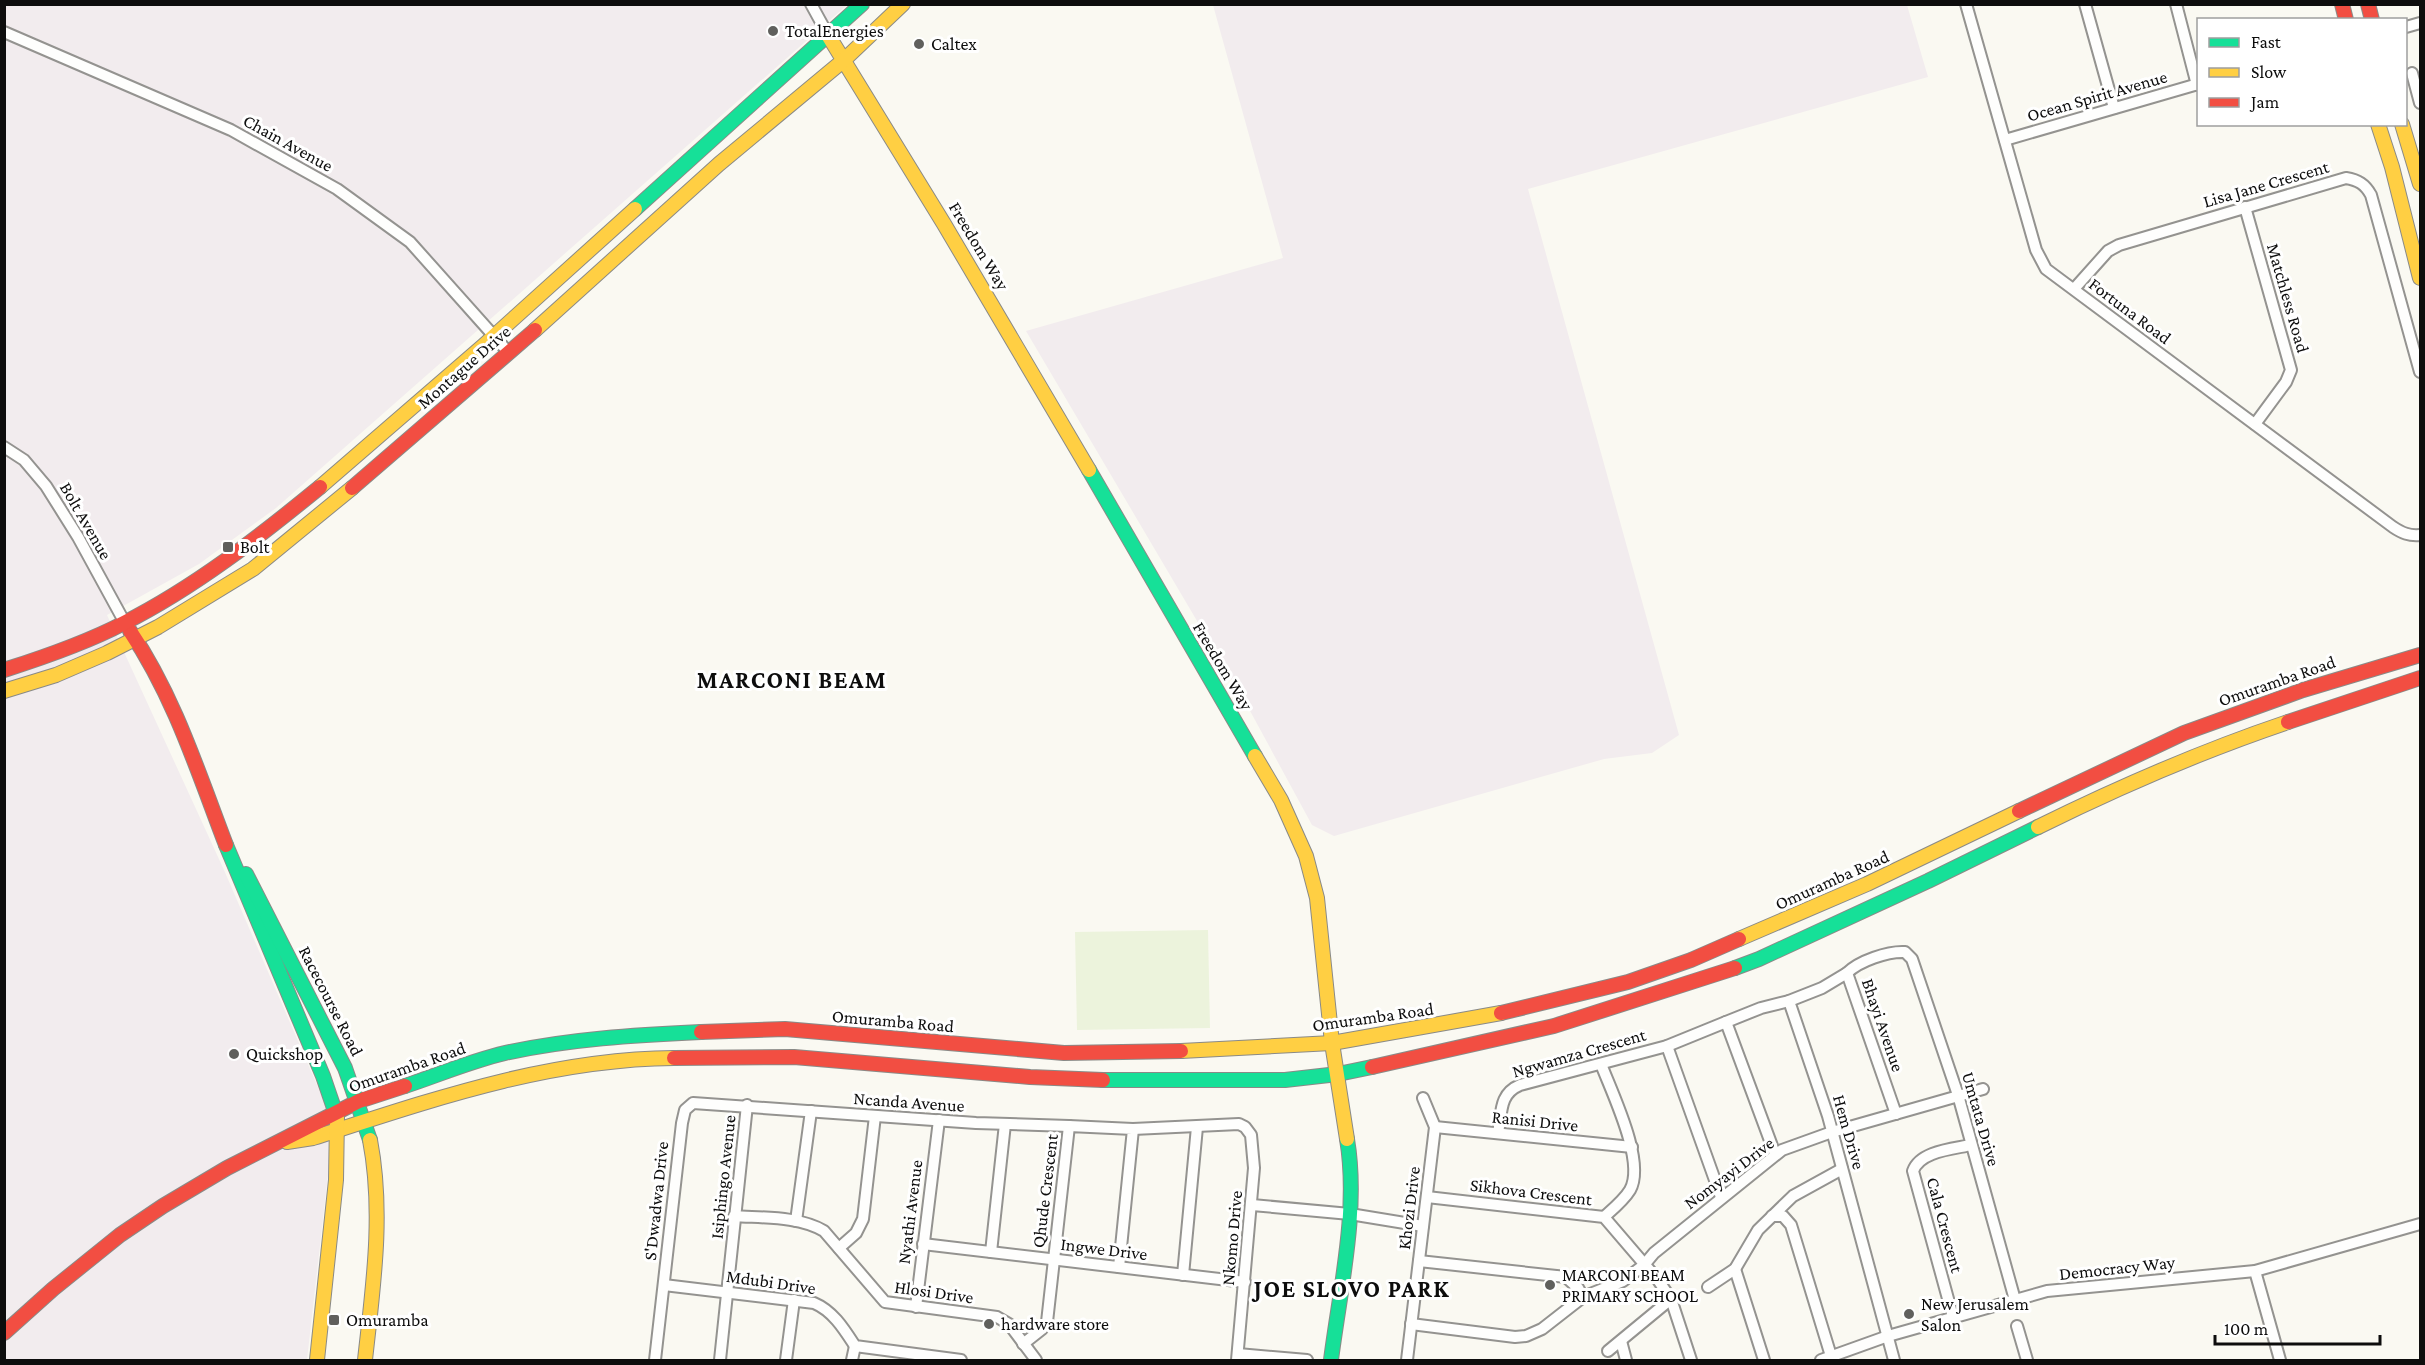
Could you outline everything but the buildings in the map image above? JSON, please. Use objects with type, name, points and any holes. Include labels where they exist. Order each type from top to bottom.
[{"type":"main road","name":"Montague Drive","points":[[4,670],[49,657],[99,637],[234,557],[279,523],[494,336],[862,4]]},
{"type":"main road","name":"Montague Drive","points":[[4,691],[56,675],[135,639],[254,569],[509,352],[719,164],[844,60],[903,4]]},
{"type":"main road","name":"Freedom Way","points":[[828,35],[1007,328],[1288,814],[1306,856],[1317,898],[1332,1043],[1352,1168],[1350,1214],[1331,1360]]},
{"type":"main road","points":[[2379,126],[2392,167],[2421,278]]},
{"type":"main road","points":[[2403,126],[2421,184]]},
{"type":"main road","name":"Racecourse Road","points":[[125,623],[174,710],[235,869],[323,1076],[336,1112],[338,1130],[332,1233],[317,1360]]},
{"type":"main road","name":"Omuramba Road","points":[[4,1333],[80,1266],[143,1219],[227,1168],[281,1143],[359,1101],[502,1054],[545,1045],[624,1035],[785,1029],[1064,1053],[1156,1052],[1332,1043],[1482,1018],[1600,990],[1681,964],[1752,936],[1867,884],[2184,733],[2303,690],[2421,656]]},
{"type":"main road","name":"Omuramba Road","points":[[281,1143],[313,1138],[469,1088],[513,1077],[561,1067],[652,1058],[794,1057],[1029,1077],[1114,1081],[1285,1080],[1338,1074],[1554,1026],[1652,997],[1709,977],[1769,954],[1928,881],[2111,791],[2229,742],[2421,678]]},
{"type":"main road","name":"Racecourse Road","points":[[201,779],[242,866],[310,997],[359,1101],[365,1122],[370,1143],[378,1209],[376,1259],[364,1360]]},
{"type":"street","points":[[811,4],[828,35]]},
{"type":"street","name":"Fortuna Road","points":[[1966,4],[2040,259],[2051,273],[2393,527],[2403,534],[2421,535]]},
{"type":"street","points":[[2085,4],[2114,108]]},
{"type":"street","points":[[2176,4],[2197,81]]},
{"type":"street","name":"Chain Avenue","points":[[4,32],[231,130],[337,189],[410,242],[509,352]]},
{"type":"street","points":[[2412,73],[2421,103]]},
{"type":"street","name":"Ocean Spirit Avenue","points":[[2005,140],[2197,85]]},
{"type":"street","name":"Lisa Jane Crescent","points":[[2074,289],[2113,247],[2346,178],[2356,180],[2367,187],[2371,195],[2421,372]]},
{"type":"street","name":"Matchless Road","points":[[2245,207],[2291,370],[2286,382],[2255,424]]},
{"type":"street","name":"Bolt Avenue","points":[[4,447],[24,460],[46,486],[78,537],[125,623]]},
{"type":"street","name":"Bhayi Avenue","points":[[1896,1114],[1847,973],[1866,962],[1895,952],[1905,952]]},
{"type":"street","name":"Umtata Drive","points":[[1905,952],[1912,958],[1958,1095],[2015,1300]]},
{"type":"street","points":[[1789,1001],[1822,988],[1847,973]]},
{"type":"street","name":"Ngwamza Crescent","points":[[1498,1133],[1504,1096],[1508,1090],[1667,1046],[1761,1008],[1789,1001]]},
{"type":"street","name":"Hem Drive","points":[[1789,1001],[1832,1132],[1894,1360]]},
{"type":"street","points":[[1726,1022],[1775,1154]]},
{"type":"street","name":"Ngwamza Crescent","points":[[1667,1046],[1721,1197]]},
{"type":"street","name":"Sikhova Crescent","points":[[1427,1197],[1604,1217],[1631,1189],[1635,1169],[1632,1147],[1601,1064]]},
{"type":"street","name":"Nomyayi Drive","points":[[1412,1324],[1515,1337],[1526,1336],[1542,1329],[1583,1297],[1623,1281],[1775,1154],[1832,1132],[1983,1089]]},
{"type":"street","name":"Khozi Drive","points":[[1407,1360],[1435,1127],[1423,1098]]},
{"type":"street","name":"S'Dwadwa Drive","points":[[655,1360],[685,1110],[693,1103],[747,1105]]},
{"type":"street","name":"Ncanda Avenue","points":[[747,1105],[875,1116],[1069,1126]]},
{"type":"street","name":"Isiphingo Avenue","points":[[720,1360],[747,1105]]},
{"type":"street","points":[[796,1221],[811,1111]]},
{"type":"street","points":[[839,1248],[856,1233],[863,1219],[875,1116]]},
{"type":"street","name":"Nyathi Avenue","points":[[916,1307],[939,1120]]},
{"type":"street","points":[[991,1252],[1005,1124]]},
{"type":"street","name":"Qhude Crescent","points":[[1023,1344],[1047,1322],[1069,1126],[1133,1129],[1239,1124]]},
{"type":"street","name":"Nkomo Drive","points":[[1237,1357],[1254,1168],[1251,1135],[1245,1127],[1239,1124]]},
{"type":"street","points":[[1183,1275],[1197,1127]]},
{"type":"street","name":"Ranisi Drive","points":[[1435,1127],[1632,1147]]},
{"type":"street","points":[[1119,1267],[1133,1129]]},
{"type":"street","name":"Cala Crescent","points":[[1953,1317],[1913,1172],[1922,1160],[1940,1152],[1971,1145]]},
{"type":"street","points":[[1708,1287],[1735,1269],[1758,1230],[1793,1196],[1842,1169]]},
{"type":"street","points":[[1252,1205],[1350,1214],[1423,1226]]},
{"type":"street","name":"Hlosi Drive","points":[[734,1216],[796,1221],[815,1226],[824,1231],[882,1300],[887,1303],[997,1317],[1008,1324],[1036,1360]]},
{"type":"street","points":[[1772,1216],[1783,1216],[1791,1225],[1826,1358]]},
{"type":"street","points":[[1604,1217],[1671,1299],[1691,1360]]},
{"type":"street","name":"Democracy Way","points":[[1826,1358],[1888,1336],[2047,1291],[2254,1270],[2421,1224]]},
{"type":"street","name":"Ingwe Drive","points":[[923,1244],[1245,1282]]},
{"type":"street","points":[[1419,1261],[1566,1277],[1578,1288],[1583,1297]]},
{"type":"street","points":[[1735,1269],[1764,1360]]},
{"type":"street","points":[[2254,1270],[2280,1360]]},
{"type":"street","name":"Mdubi Drive","points":[[663,1285],[814,1303],[824,1307],[855,1346]]},
{"type":"street","points":[[786,1360],[794,1299]]},
{"type":"street","points":[[1608,1351],[1671,1299]]},
{"type":"street","points":[[2017,1326],[2027,1360]]},
{"type":"street","points":[[1621,1341],[1626,1360]]},
{"type":"street","points":[[852,1360],[855,1346],[961,1360]]},
{"type":"street","points":[[1237,1357],[1307,1360]]},
{"type":"shaded area","points":[[5,5],[847,5],[276,508],[199,564],[107,615],[224,870],[327,1108],[329,1166],[307,1360],[5,1360]]},
{"type":"shaded area","points":[[1213,5],[1907,5],[1928,77],[1528,189],[1679,735],[1652,753],[1604,759],[1334,836],[1312,825],[1249,709],[1026,331],[1283,258]]},
{"type":"green space","points":[[1208,930],[1210,1028],[1077,1030],[1075,932]]},
{"type":"traffic: fast","points":[[635,209],[862,4]]},
{"type":"traffic: fast","points":[[1089,470],[1255,756]]},
{"type":"traffic: fast","points":[[1735,968],[1928,881],[2038,827]]},
{"type":"traffic: fast","points":[[226,845],[323,1076],[337,1117]]},
{"type":"traffic: fast","points":[[246,874],[345,1068],[370,1140]]},
{"type":"traffic: fast","points":[[405,1086],[480,1060],[529,1048],[602,1038],[701,1032]]},
{"type":"traffic: fast","points":[[1103,1080],[1285,1080],[1338,1074],[1372,1067]]},
{"type":"traffic: fast","points":[[1331,1360],[1350,1221],[1350,1166],[1347,1139]]},
{"type":"traffic: slow","points":[[535,330],[719,164],[844,60],[903,4]]},
{"type":"traffic: slow","points":[[828,35],[944,224],[1089,470]]},
{"type":"traffic: slow","points":[[2379,126],[2392,167],[2420,278]]},
{"type":"traffic: slow","points":[[2403,126],[2420,184]]},
{"type":"traffic: slow","points":[[320,487],[483,346],[635,209]]},
{"type":"traffic: slow","points":[[4,691],[56,675],[107,653],[158,627],[253,569],[352,488]]},
{"type":"traffic: slow","points":[[2038,827],[2161,770],[2288,722]]},
{"type":"traffic: slow","points":[[1255,756],[1281,800],[1306,856],[1317,898],[1332,1043],[1347,1139]]},
{"type":"traffic: slow","points":[[1739,939],[1867,884],[2019,811]]},
{"type":"traffic: slow","points":[[1181,1051],[1332,1043],[1501,1013]]},
{"type":"traffic: slow","points":[[287,1142],[313,1138],[446,1096],[536,1074],[627,1060],[674,1058]]},
{"type":"traffic: slow","points":[[317,1360],[336,1180],[337,1117]]},
{"type":"traffic: slow","points":[[365,1360],[374,1278],[377,1222],[370,1140]]},
{"type":"traffic: jam","points":[[2342,4],[2346,18]]},
{"type":"traffic: jam","points":[[2368,4],[2372,18]]},
{"type":"traffic: jam","points":[[352,488],[535,330]]},
{"type":"traffic: jam","points":[[4,670],[50,655],[110,630],[176,594],[226,560],[320,487]]},
{"type":"traffic: jam","points":[[130,631],[146,656],[172,708],[226,845]]},
{"type":"traffic: jam","points":[[2019,811],[2184,733],[2303,690],[2420,655]]},
{"type":"traffic: jam","points":[[2288,722],[2420,678]]},
{"type":"traffic: jam","points":[[1501,1013],[1628,982],[1691,960],[1739,939]]},
{"type":"traffic: jam","points":[[1372,1067],[1554,1026],[1735,968]]},
{"type":"traffic: jam","points":[[701,1032],[785,1029],[1064,1053],[1181,1051]]},
{"type":"traffic: jam","points":[[674,1058],[794,1057],[1030,1077],[1103,1080]]},
{"type":"traffic: jam","points":[[4,1333],[53,1289],[120,1235],[163,1206],[227,1168],[359,1101],[405,1086]]},
{"type":"place","name":"TotalEnergies","points":[[773,31]]},
{"type":"place","name":"Caltex","points":[[919,44]]},
{"type":"place","name":"Bolt","points":[[228,547]]},
{"type":"place","name":"Quickshop","points":[[234,1054]]},
{"type":"place","name":"MARCONI BEAM PRIMARY SCHOOL","points":[[1550,1285]]},
{"type":"place","name":"New Jerusalem Salon","points":[[1909,1314]]},
{"type":"place","name":"Omuramba","points":[[334,1320]]},
{"type":"place","name":"hardware store","points":[[989,1324]]},
{"type":"district","name":"MARCONI BEAM","points":[[792,680]]},
{"type":"district","name":"JOE SLOVO PARK","points":[[1352,1289]]}]
